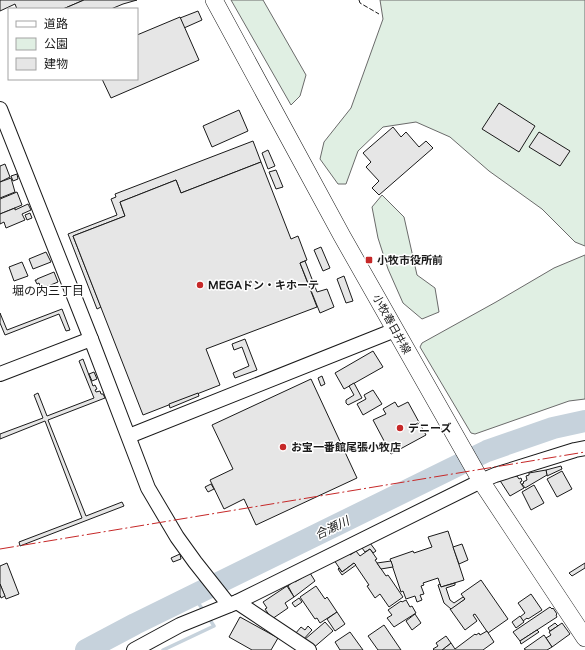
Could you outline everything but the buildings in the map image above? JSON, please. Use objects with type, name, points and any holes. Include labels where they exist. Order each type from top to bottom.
[{"type":"main road","name":"小牧春日井線","points":[[214,0],[395,330],[478,476],[585,638]]},
{"type":"street","points":[[0,109],[129,436],[148,488],[177,537],[195,562],[231,603],[309,650]]},
{"type":"street","points":[[129,436],[395,330]]},
{"type":"street","points":[[0,374],[91,339]]},
{"type":"street","points":[[134,650],[147,646],[180,626],[231,603],[478,476],[502,472],[585,448]]},
{"type":"green space","points":[[231,0],[263,0],[306,75],[300,96],[291,105]]},
{"type":"green space","points":[[380,0],[585,0],[585,246],[575,242],[542,209],[489,171],[450,137],[416,122],[383,127],[358,151],[346,184],[338,184],[320,159],[324,142],[351,108],[383,19]]},
{"type":"green space","points":[[382,195],[404,217],[417,275],[435,288],[439,312],[422,319],[403,303],[388,269],[378,238],[372,207]]},
{"type":"green space","points":[[585,255],[585,399],[569,401],[475,434],[471,433],[420,347],[422,343],[554,268]]},
{"type":"waterway","name":"合瀬川","points":[[86,650],[135,624],[487,451],[553,428],[585,421]]},
{"type":"waterway","points":[[193,596],[204,611]]},
{"type":"waterway","points":[[163,650],[214,626],[208,617]]},
{"type":"fence","points":[[359,0],[360,3],[379,14]]},
{"type":"power","points":[[0,549],[585,452]]},
{"type":"place","name":"小牧市役所前","points":[[369,260]]},
{"type":"place","name":"MEGAドン・キホーテ","points":[[200,285]]},
{"type":"place","name":"デニーズ","points":[[400,428]]},
{"type":"place","name":"お宝一番館尾張小牧店","points":[[283,447]]},
{"type":"district","name":"堀の内三丁目","points":[[48,291]]}]
